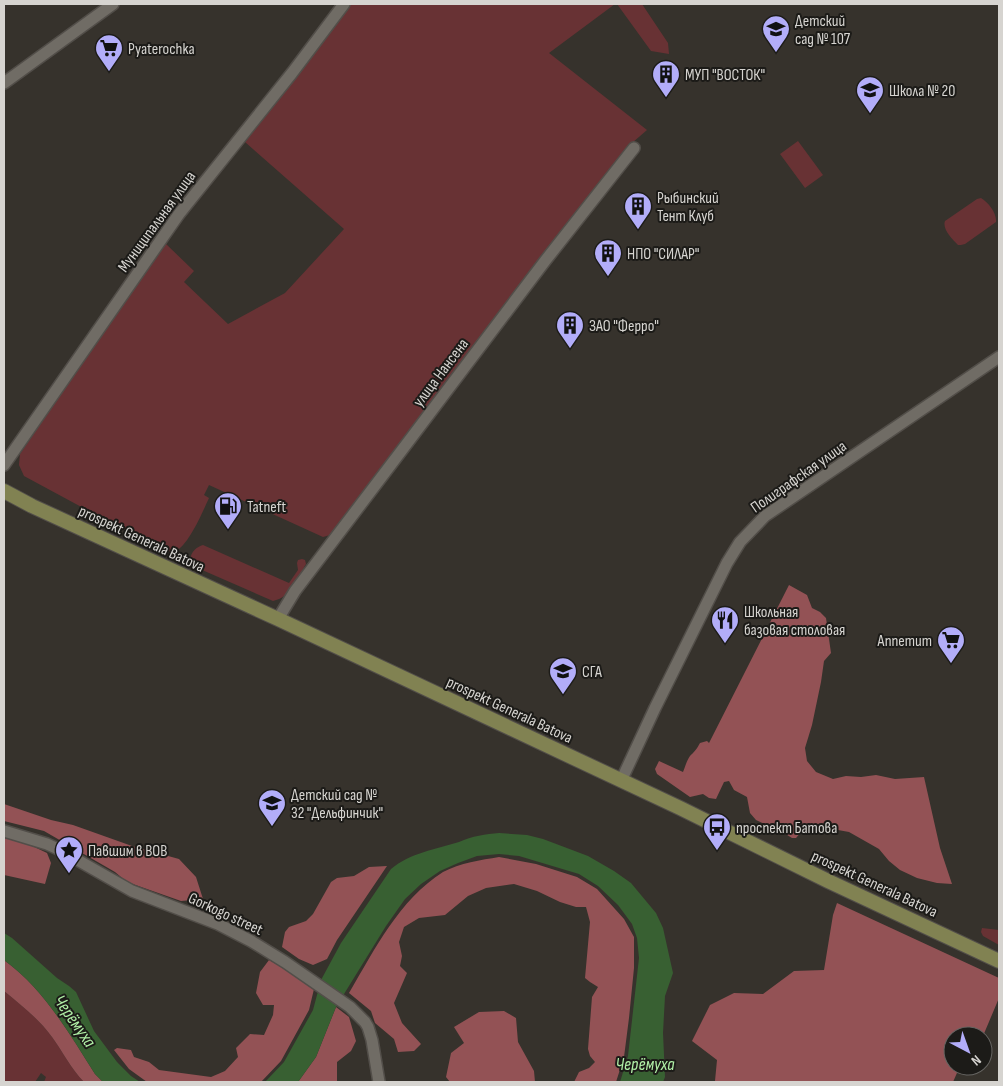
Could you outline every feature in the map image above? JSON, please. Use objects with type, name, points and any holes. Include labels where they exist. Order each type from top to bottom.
[{"type":"main road","name":"prospekt Generala Batova","points":[[4,493],[680,808],[828,881],[999,961]]},
{"type":"street","points":[[4,83],[113,4]]},
{"type":"street","name":"Муниципальная улица","points":[[4,465],[179,214],[292,73],[344,4]]},
{"type":"street","name":"улица Нансена","points":[[278,620],[295,591],[545,261],[634,148]]},
{"type":"street","name":"Полиграфская улица","points":[[621,781],[718,580],[740,542],[765,516],[999,357]]},
{"type":"street","name":"Gorkogo street","points":[[4,831],[58,849],[132,891],[233,931],[285,962],[350,1007],[365,1022],[374,1048],[379,1082]]},
{"type":"shaded area","points":[[350,4],[615,4],[549,53],[647,130],[632,143],[339,528],[330,535],[323,537],[209,485],[204,495],[209,498],[190,536],[175,551],[163,551],[24,476],[19,465],[20,454],[166,244],[194,271],[184,282],[228,324],[285,293],[344,229],[245,142]]},
{"type":"shaded area","points":[[617,4],[642,4],[668,43],[669,54],[651,51]]},
{"type":"shaded area","points":[[798,141],[823,175],[805,188],[780,154]]},
{"type":"shaded area","points":[[981,198],[992,208],[996,222],[965,244],[958,245],[946,231],[945,221]]},
{"type":"shaded area","points":[[203,545],[289,583],[298,570],[298,560],[305,560],[306,564],[289,591],[284,596],[273,601],[193,566],[190,559],[192,553]]},
{"type":"shaded area","points":[[789,585],[807,595],[812,608],[826,618],[831,653],[824,661],[812,725],[805,748],[807,761],[816,772],[833,779],[846,776],[876,775],[895,779],[924,777],[940,848],[952,884],[937,883],[917,878],[900,870],[879,849],[849,832],[805,824],[796,838],[792,838],[756,820],[750,813],[747,797],[734,790],[729,781],[724,782],[716,799],[709,798],[703,794],[690,797],[657,774],[655,769],[659,761],[683,772],[689,758],[700,743],[707,741],[709,743]]},
{"type":"shaded area","points":[[4,804],[51,820],[73,825],[132,846],[179,859],[196,877],[203,899],[181,901],[127,882],[115,872],[44,831],[4,821]]},
{"type":"shaded area","points":[[4,838],[26,843],[47,853],[51,863],[45,884],[4,875]]},
{"type":"shaded area","points":[[499,857],[536,864],[577,877],[597,889],[624,919],[634,937],[634,968],[629,1018],[624,1057],[616,1082],[574,1082],[579,1072],[589,1068],[595,1062],[590,1056],[588,1049],[592,997],[598,987],[585,978],[590,922],[586,907],[576,907],[560,902],[537,891],[514,884],[486,888],[468,896],[445,915],[419,918],[404,927],[399,942],[402,956],[400,966],[407,973],[394,1003],[402,1023],[421,1044],[414,1051],[398,1052],[394,1039],[375,1023],[371,1011],[349,993],[389,926],[427,883],[456,866]]},
{"type":"shaded area","points":[[387,866],[337,940],[327,959],[313,965],[299,959],[282,947],[285,932],[289,927],[306,921],[313,914],[331,882],[337,878],[354,876],[369,867]]},
{"type":"shaded area","points":[[837,903],[999,978],[999,998],[987,1026],[943,1026],[943,1076],[956,1076],[953,1082],[710,1082],[715,1081],[717,1060],[692,1041],[710,1005],[734,993],[763,994],[794,971],[824,970],[833,915]]},
{"type":"shaded area","points":[[982,928],[999,930],[999,945],[983,936]]},
{"type":"shaded area","points":[[4,960],[44,998],[95,1074],[103,1082],[84,1082],[75,1072],[47,1030],[4,991]]},
{"type":"shaded area","points":[[269,960],[314,989],[309,1010],[281,1061],[261,1082],[147,1082],[129,1069],[114,1050],[117,1048],[131,1050],[134,1057],[149,1062],[159,1070],[211,1077],[225,1071],[238,1057],[236,1048],[250,1034],[264,1035],[273,1015],[274,1005],[263,1005],[256,993],[260,972]]},
{"type":"shaded area","points":[[4,991],[47,1030],[75,1072],[84,1082],[44,1082],[46,1077],[41,1073],[35,1082],[4,1082]]},
{"type":"shaded area","points":[[336,1007],[349,1017],[356,1041],[351,1051],[337,1062],[337,1082],[298,1082],[316,1057]]},
{"type":"shaded area","points":[[504,1011],[516,1018],[518,1042],[534,1071],[535,1082],[450,1082],[446,1077],[451,1053],[464,1043],[454,1027],[479,1012]]},
{"type":"water","name":"Черёмуха","points":[[499,833],[527,835],[543,839],[588,856],[631,883],[656,913],[663,928],[673,973],[665,996],[663,1033],[665,1077],[663,1082],[620,1082],[628,1056],[639,958],[637,938],[632,924],[618,905],[598,886],[579,874],[519,856],[499,854],[477,856],[440,871],[421,884],[405,899],[336,1007],[316,1057],[298,1082],[265,1082],[284,1062],[313,1010],[321,980],[341,943],[391,869],[406,859],[423,852],[474,837]]},
{"type":"water","name":"Черёмуха","points":[[4,933],[76,992],[94,1031],[117,1062],[140,1082],[103,1082],[95,1074],[44,998],[4,960]]},
{"type":"place","name":"Детский сад № 107","points":[[776,53]]},
{"type":"place","name":"Pyaterochka","points":[[109,72]]},
{"type":"place","name":"МУП \"ВОСТОК\"","points":[[666,98]]},
{"type":"place","name":"Школа № 20","points":[[870,114]]},
{"type":"place","name":"Рыбинский Тент Клуб","points":[[638,230]]},
{"type":"place","name":"НПО \"СИЛАР\"","points":[[608,277]]},
{"type":"place","name":"ЗАО \"Ферро\"","points":[[570,349]]},
{"type":"place","name":"Tatneft","points":[[228,530]]},
{"type":"place","name":"Школьная базовая столовая","points":[[725,644]]},
{"type":"place","name":"Аппетит","points":[[951,664]]},
{"type":"place","name":"СГА","points":[[563,695]]},
{"type":"place","name":"Детский сад № 32 \"Дельфинчик\"","points":[[272,827]]},
{"type":"place","name":"проспект Батова","points":[[717,851]]},
{"type":"place","name":"Павшим в ВОВ","points":[[69,874]]}]
